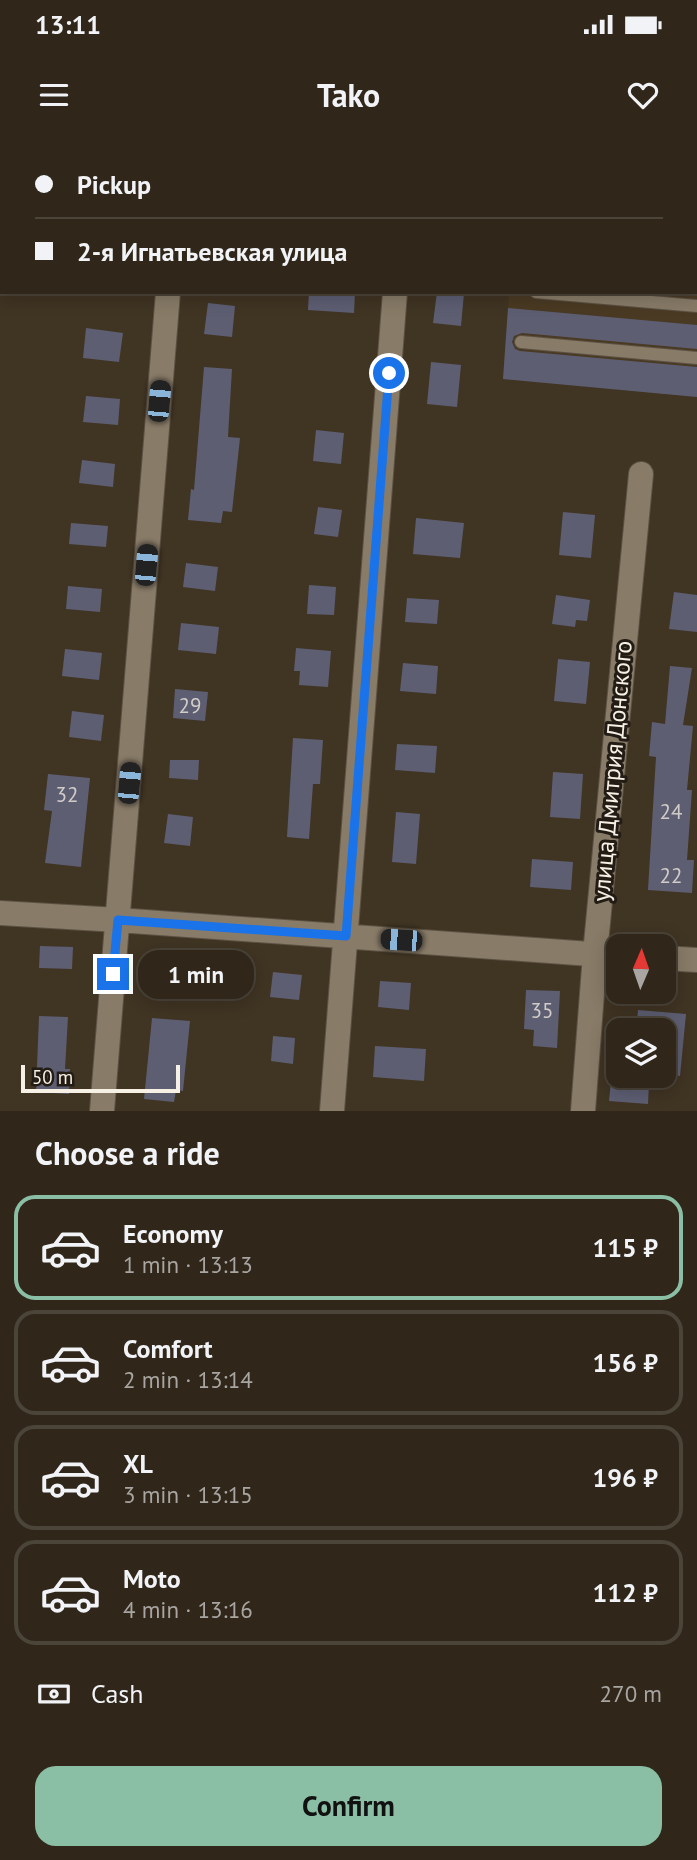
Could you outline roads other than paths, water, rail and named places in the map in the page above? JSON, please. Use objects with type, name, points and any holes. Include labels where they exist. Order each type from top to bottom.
[{"type":"street","points":[[102,1111],[168,294]]},
{"type":"street","points":[[332,1111],[396,294]]},
{"type":"street","name":"улица Дмитрия Донского","points":[[608,934],[641,474]]},
{"type":"street","points":[[0,914],[606,955]]},
{"type":"street","name":"улица Дмитрия Донского","points":[[583,1111],[606,955]]},
{"type":"street","points":[[676,959],[697,960]]},
{"type":"lane","points":[[560,294],[697,306]]},
{"type":"lane","points":[[521,342],[697,358]]}]
